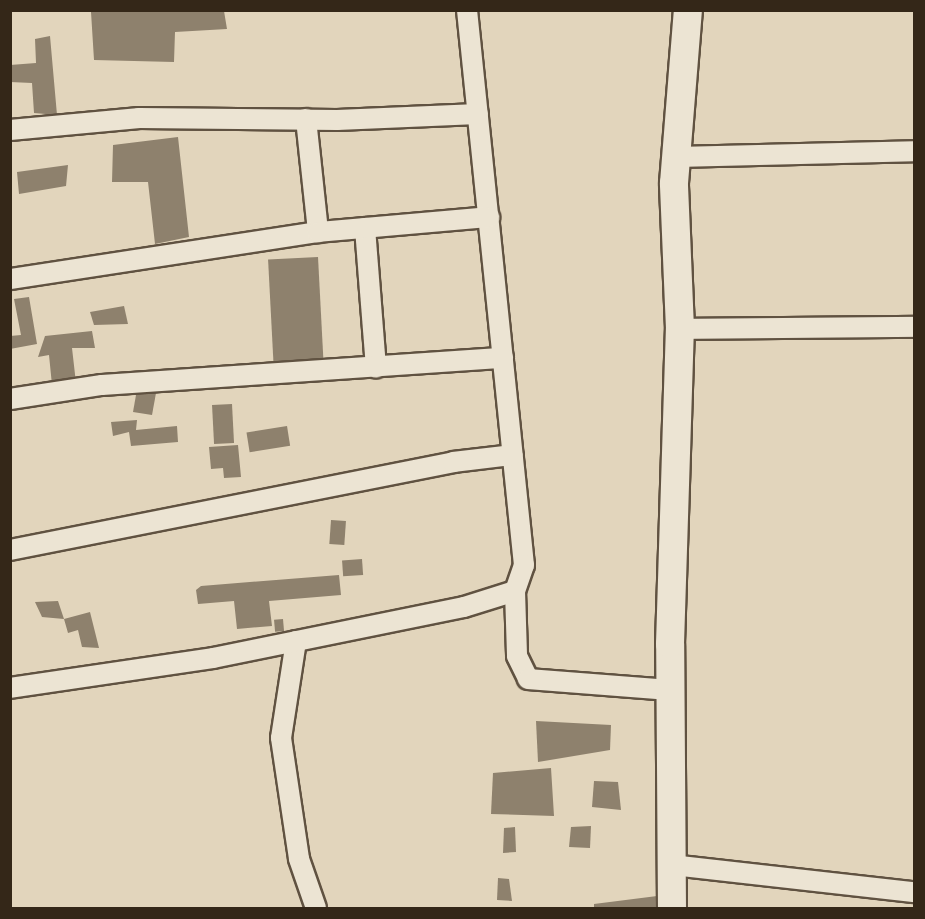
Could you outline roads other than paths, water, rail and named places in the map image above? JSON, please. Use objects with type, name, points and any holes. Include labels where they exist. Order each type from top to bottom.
[{"type":"street","points":[[467,10],[524,565],[515,591],[517,656],[528,679],[670,690]]},
{"type":"street","points":[[672,909],[670,690],[680,329],[676,157],[688,10]]},
{"type":"street","points":[[10,130],[139,118],[306,119],[478,114]]},
{"type":"street","points":[[306,119],[318,232]]},
{"type":"street","points":[[676,157],[915,151]]},
{"type":"street","points":[[10,279],[318,232],[489,217]]},
{"type":"street","points":[[365,228],[376,368]]},
{"type":"street","points":[[680,329],[915,327]]},
{"type":"street","points":[[10,399],[102,385],[504,358]]},
{"type":"street","points":[[10,550],[453,462],[513,455]]},
{"type":"street","points":[[10,688],[213,658],[464,607],[515,591]]},
{"type":"street","points":[[296,642],[281,738],[299,859],[316,909]]},
{"type":"street","points":[[672,866],[915,892]]}]
